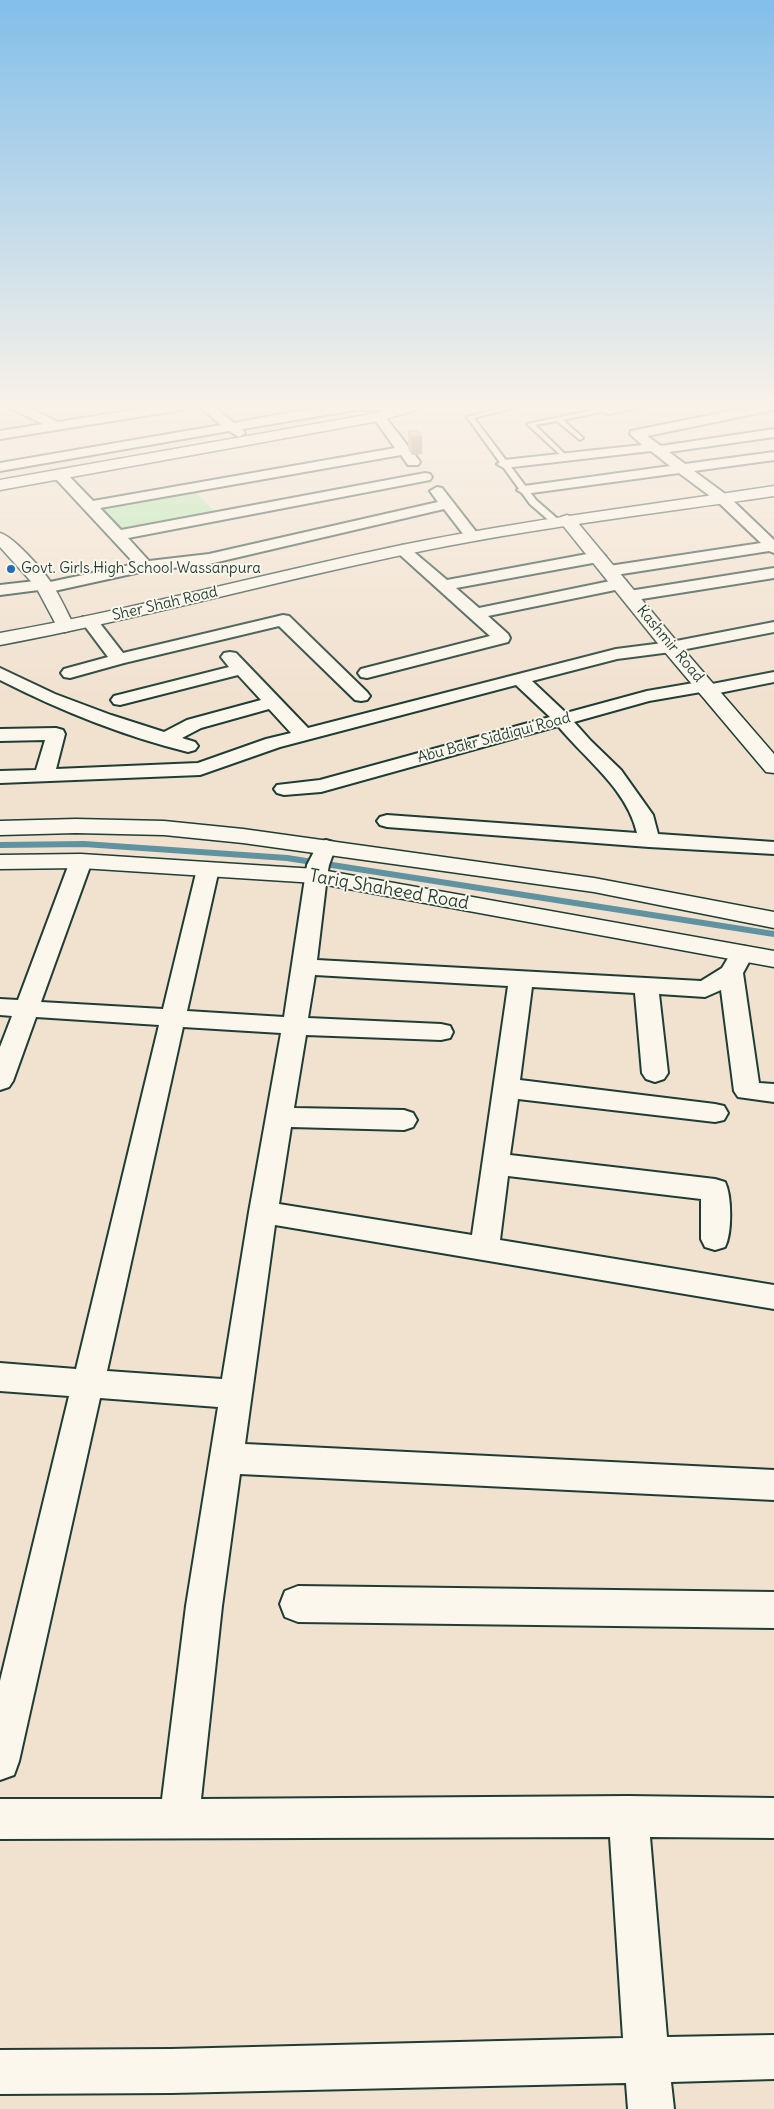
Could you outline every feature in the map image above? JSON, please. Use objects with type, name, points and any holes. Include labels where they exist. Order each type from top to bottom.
[{"type":"main road","name":"Sher Shah Road","points":[[0,640],[472,536],[562,521],[690,503]]},
{"type":"main road","name":"Kashmir Road","points":[[562,521],[614,577],[671,647],[771,760]]},
{"type":"main road","points":[[0,538],[44,586],[66,626]]},
{"type":"main road","name":"Tariq Shaheed Road","points":[[0,828],[76,826],[164,828],[321,860],[736,963],[774,959]]},
{"type":"main road","name":"Tariq Shaheed Road","points":[[0,862],[81,860],[208,869],[321,860],[594,885],[774,920]]},
{"type":"street","points":[[88,503],[118,534],[145,566]]},
{"type":"street","points":[[90,506],[105,503]]},
{"type":"street","points":[[207,503],[218,515]]},
{"type":"street","points":[[118,534],[281,503]]},
{"type":"street","points":[[727,503],[773,546]]},
{"type":"street","points":[[0,590],[44,586],[145,566],[208,560],[447,504],[472,536]]},
{"type":"street","points":[[476,614],[614,577],[773,546]]},
{"type":"street","points":[[367,673],[502,638],[403,550]]},
{"type":"street","points":[[444,585],[774,572]]},
{"type":"street","points":[[70,673],[282,620],[361,696]]},
{"type":"street","points":[[89,621],[120,660]]},
{"type":"street","points":[[0,777],[200,769],[273,743],[616,654],[671,647],[774,627]]},
{"type":"street","points":[[120,700],[235,663],[304,735]]},
{"type":"street","points":[[0,673],[49,698],[104,719],[188,746]]},
{"type":"street","name":"Abu Bakr Siddiqui Road","points":[[284,789],[321,786],[647,696],[774,677]]},
{"type":"street","points":[[520,679],[562,719],[584,745],[614,774],[642,815],[649,840]]},
{"type":"street","points":[[166,739],[194,724],[272,702]]},
{"type":"street","points":[[0,735],[56,734],[44,775]]},
{"type":"street","points":[[387,821],[774,848]]},
{"type":"street","points":[[0,1081],[81,860]]},
{"type":"street","points":[[179,1820],[204,1606],[263,1212],[305,967],[321,860]]},
{"type":"street","points":[[0,1761],[208,869]]},
{"type":"street","points":[[305,967],[705,989],[736,963]]},
{"type":"street","points":[[736,963],[747,1091],[774,1093]]},
{"type":"street","points":[[484,1249],[521,979]]},
{"type":"street","points":[[646,986],[655,1072]]},
{"type":"street","points":[[0,1007],[295,1026],[441,1032]]},
{"type":"street","points":[[506,1088],[714,1113]]},
{"type":"street","points":[[279,1117],[404,1120]]},
{"type":"street","points":[[496,1164],[714,1190],[714,1239]]},
{"type":"street","points":[[263,1212],[774,1297]]},
{"type":"street","points":[[0,1377],[236,1394]]},
{"type":"street","points":[[226,1458],[774,1485]]},
{"type":"street","points":[[298,1604],[774,1610]]},
{"type":"street","points":[[628,1816],[651,2109]]},
{"type":"street","points":[[0,1819],[179,1820],[628,1816],[774,1818]]},
{"type":"street","points":[[0,2072],[171,2071],[774,2057]]},
{"type":"lane","points":[[535,503],[562,521]]},
{"type":"green space","points":[[105,503],[207,503],[218,515],[118,535],[90,506]]},
{"type":"waterway","points":[[0,845],[84,844],[287,858],[774,934]]},
{"type":"place","name":"Govt. Girls High School Wassanpura","points":[[11,569]]}]
